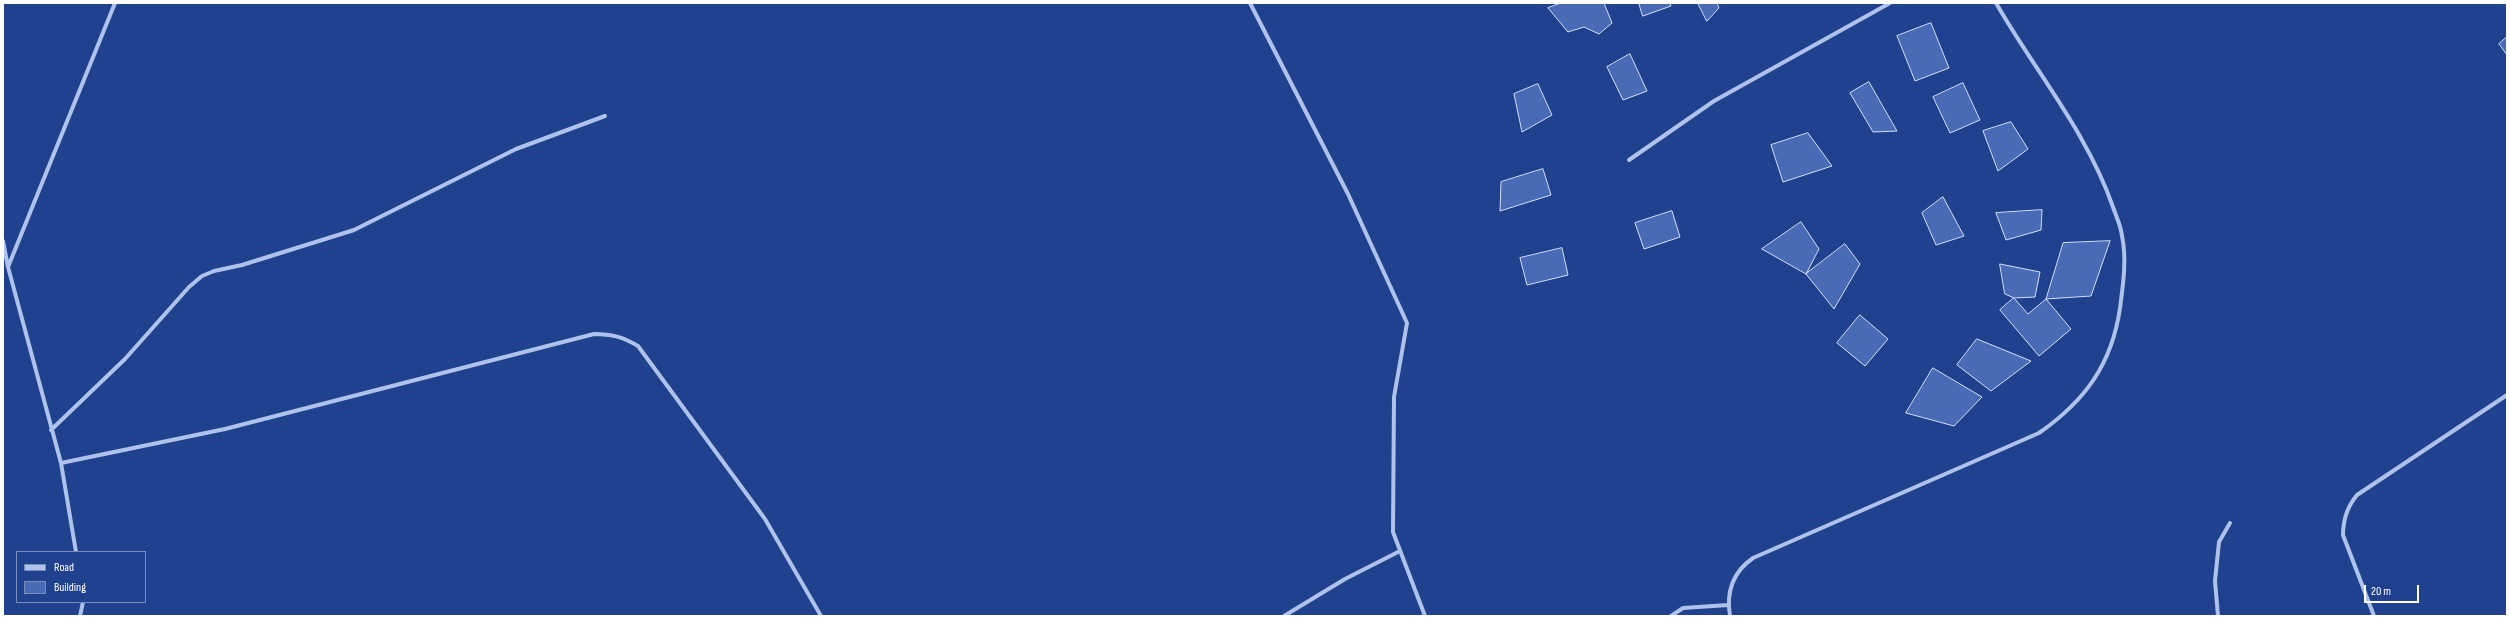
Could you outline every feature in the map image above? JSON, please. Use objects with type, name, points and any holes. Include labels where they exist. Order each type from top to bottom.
[{"type":"street","points":[[8,267],[115,3]]},
{"type":"street","points":[[1250,3],[1348,194],[1407,323],[1394,397],[1393,532],[1425,616]]},
{"type":"street","points":[[1629,160],[1714,101],[1890,3]]},
{"type":"street","points":[[1730,616],[1728,592],[1742,566],[1753,558],[2039,433],[2062,417],[2077,402],[2102,369],[2118,320],[2124,279],[2122,236],[2104,182],[2080,136],[1996,3]]},
{"type":"street","points":[[51,430],[125,359],[189,287],[202,276],[214,271],[242,265],[354,230],[516,149],[605,116]]},
{"type":"street","points":[[3,241],[8,267],[61,463],[76,551]]},
{"type":"street","points":[[61,463],[225,429],[594,334],[614,335],[623,337],[638,346],[765,519],[821,616]]},
{"type":"street","points":[[2374,616],[2343,535],[2343,522],[2350,503],[2358,495],[2507,395]]},
{"type":"street","points":[[2218,616],[2215,581],[2219,542],[2230,523]]},
{"type":"street","points":[[1284,616],[1345,579],[1400,551]]},
{"type":"street","points":[[80,616],[83,603]]},
{"type":"street","points":[[1671,616],[1683,608],[1728,605]]},
{"type":"building","points":[[1561,3],[1604,3],[1612,23],[1599,34],[1584,27],[1568,32],[1548,8]]},
{"type":"building","points":[[1639,3],[1670,3],[1671,6],[1643,16]]},
{"type":"building","points":[[1698,3],[1717,3],[1719,8],[1707,21]]},
{"type":"building","points":[[1931,23],[1949,68],[1915,81],[1897,36]]},
{"type":"building","points":[[2507,37],[2507,55],[2499,44]]},
{"type":"building","points":[[1630,54],[1647,91],[1623,100],[1607,67]]},
{"type":"building","points":[[1869,82],[1897,131],[1873,132],[1850,93]]},
{"type":"building","points":[[1963,83],[1980,120],[1950,133],[1933,97]]},
{"type":"building","points":[[1538,84],[1552,115],[1522,132],[1514,94]]},
{"type":"building","points":[[2011,122],[2028,149],[1998,171],[1983,131]]},
{"type":"building","points":[[1808,133],[1832,166],[1783,182],[1771,145]]},
{"type":"building","points":[[1543,169],[1551,195],[1500,211],[1501,182]]},
{"type":"building","points":[[1943,197],[1964,236],[1936,245],[1922,213]]},
{"type":"building","points":[[2042,210],[2041,230],[2006,240],[1996,213]]},
{"type":"building","points":[[1672,211],[1680,237],[1644,249],[1635,223]]},
{"type":"building","points":[[1801,222],[1819,249],[1806,274],[1762,249]]},
{"type":"building","points":[[2110,241],[2091,296],[2046,299],[2063,243]]},
{"type":"building","points":[[1845,244],[1860,264],[1834,309],[1806,274]]},
{"type":"building","points":[[1562,248],[1568,275],[1527,285],[1520,258]]},
{"type":"building","points":[[2000,264],[2040,272],[2035,297],[2014,298],[2005,294]]},
{"type":"building","points":[[2014,298],[2028,314],[2046,299],[2071,329],[2039,356],[2000,310]]},
{"type":"building","points":[[1860,315],[1888,339],[1865,366],[1837,343]]},
{"type":"building","points":[[1977,339],[2031,361],[1991,391],[1957,365]]},
{"type":"building","points":[[1933,368],[1982,397],[1954,426],[1906,413]]}]
